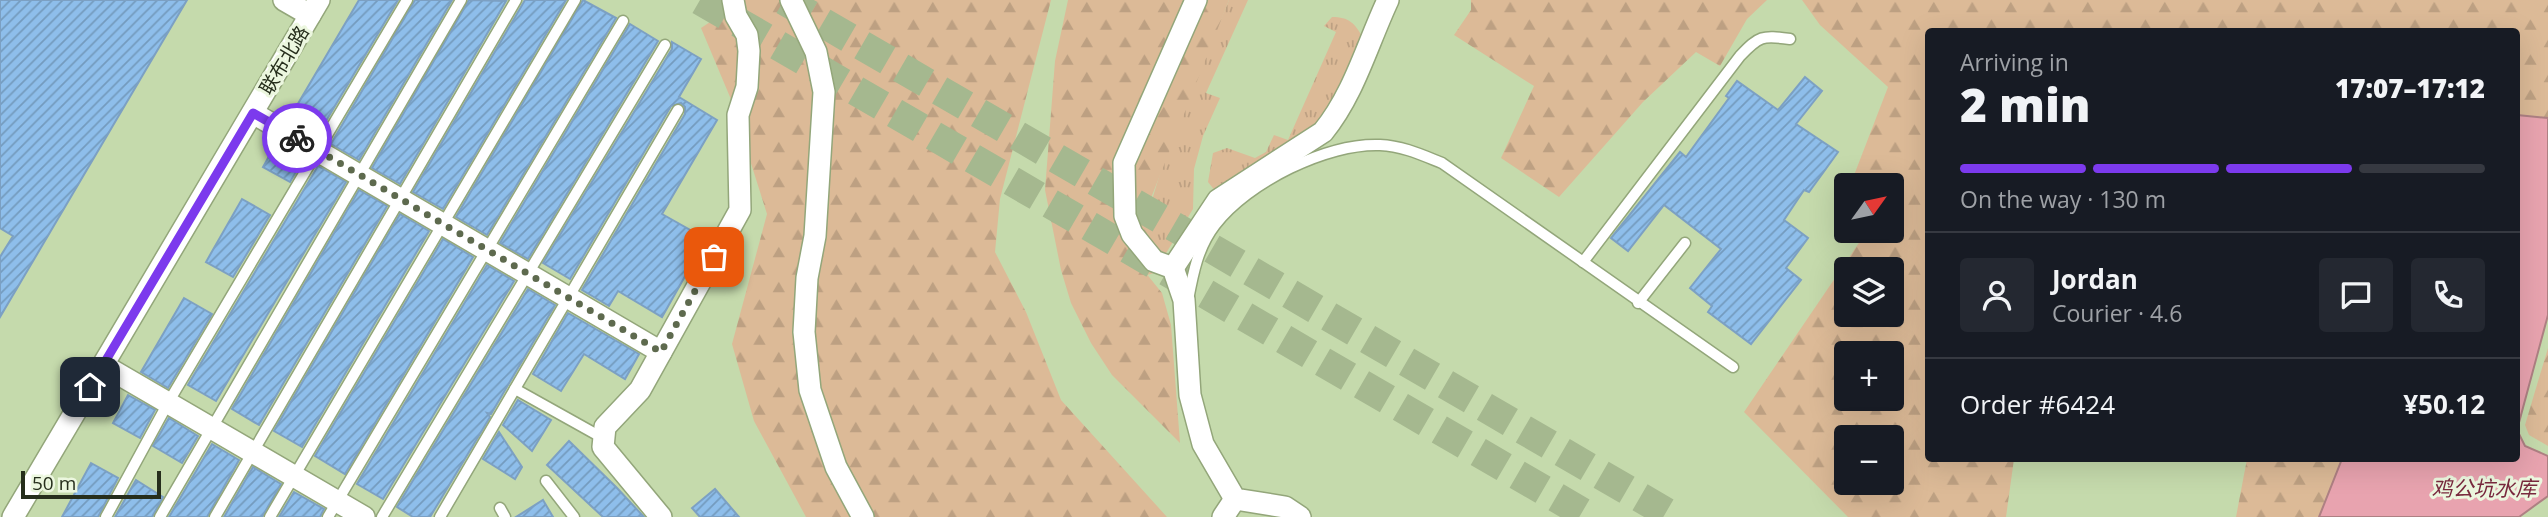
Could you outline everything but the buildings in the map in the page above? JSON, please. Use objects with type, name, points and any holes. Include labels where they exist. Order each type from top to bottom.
[{"type":"street","points":[[284,0],[315,8]]},
{"type":"street","points":[[661,517],[603,447],[601,437],[605,427],[640,390],[740,210],[738,115],[747,87],[749,51],[747,35],[736,16],[733,0]]},
{"type":"street","points":[[790,0],[816,52],[824,92],[815,236],[807,278],[804,332],[810,390],[836,467],[863,517]]},
{"type":"street","points":[[1173,268],[1154,261],[1132,234],[1124,208],[1124,163],[1196,0]]},
{"type":"street","points":[[1300,517],[1285,507],[1229,508],[1203,444],[1190,395],[1186,313],[1173,268],[1218,200],[1323,132],[1328,126],[1346,99],[1388,0]]},
{"type":"street","name":"联布北路","points":[[13,517],[315,8]]},
{"type":"street","points":[[253,113],[661,352]]},
{"type":"street","points":[[103,365],[293,476],[333,509],[364,517]]},
{"type":"lane","points":[[106,517],[168,403],[407,0]]},
{"type":"lane","points":[[160,517],[461,0]]},
{"type":"lane","points":[[215,517],[516,0]]},
{"type":"lane","points":[[270,517],[441,223],[575,0]]},
{"type":"lane","points":[[333,509],[623,20]]},
{"type":"lane","points":[[1583,262],[1755,39],[1768,36],[1790,39]]},
{"type":"lane","points":[[382,517],[665,44]]},
{"type":"lane","points":[[440,517],[678,110]]},
{"type":"lane","points":[[1186,313],[1193,272],[1201,248],[1216,224],[1268,180],[1347,146],[1382,145],[1412,150],[1442,163],[1638,303],[1733,367]]},
{"type":"lane","points":[[1638,303],[1685,243]]},
{"type":"lane","points":[[515,389],[601,437]]},
{"type":"lane","points":[[546,481],[574,517]]},
{"type":"green space","points":[[743,0],[1051,0],[1000,199],[995,252],[1026,312],[1061,400],[1167,517],[806,517],[754,421],[732,344],[767,214],[730,97],[701,28]]},
{"type":"green space","points":[[1068,0],[1229,0],[1151,198],[1145,250],[1145,272],[1162,293],[1171,325],[1180,443],[1112,375],[1091,343],[1071,303],[1061,270],[1045,190],[1055,61]]},
{"type":"green space","points":[[1229,0],[1248,0],[1206,93],[1220,98],[1203,136],[1194,169],[1193,209],[1154,273],[1147,275],[1143,253],[1147,221],[1157,183],[1188,97]]},
{"type":"green space","points":[[1471,0],[1767,0],[1747,19],[1720,66],[1696,52],[1643,102],[1559,197],[1501,158],[1534,86],[1454,35],[1471,10]]},
{"type":"green space","points":[[1802,0],[2548,0],[2548,118],[2520,115],[2520,28],[1925,28],[1925,462],[2014,462],[2006,517],[1848,517],[1744,412],[1834,280],[1834,327],[1904,327],[1904,257],[1849,257],[1859,243],[1904,243],[1904,173],[1855,173],[1888,87],[1820,25]]},
{"type":"green space","points":[[1332,17],[1351,22],[1363,38],[1325,123],[1216,192],[1208,182],[1213,153],[1227,148],[1255,158],[1266,152],[1274,135],[1288,140],[1336,32],[1324,26]]},
{"type":"green space","points":[[2548,348],[2548,446],[2529,435],[2525,425]]},
{"type":"green space","points":[[2246,462],[2341,462],[2319,517],[2236,517]]},
{"type":"water","name":"鸡公坑水库","points":[[2520,115],[2548,118],[2548,315],[2520,419]]},
{"type":"water","name":"鸡公坑水库","points":[[2520,436],[2525,446],[2548,456],[2548,496],[2519,517],[2319,517],[2341,462],[2520,462]]},
{"type":"tunnel","points":[[700,0],[1590,517]]},
{"type":"tunnel","points":[[784,0],[1674,517]]},
{"type":"way so far","points":[[297,138],[661,352],[714,257]]},
{"type":"route","points":[[90,387],[253,113],[297,138]]}]
